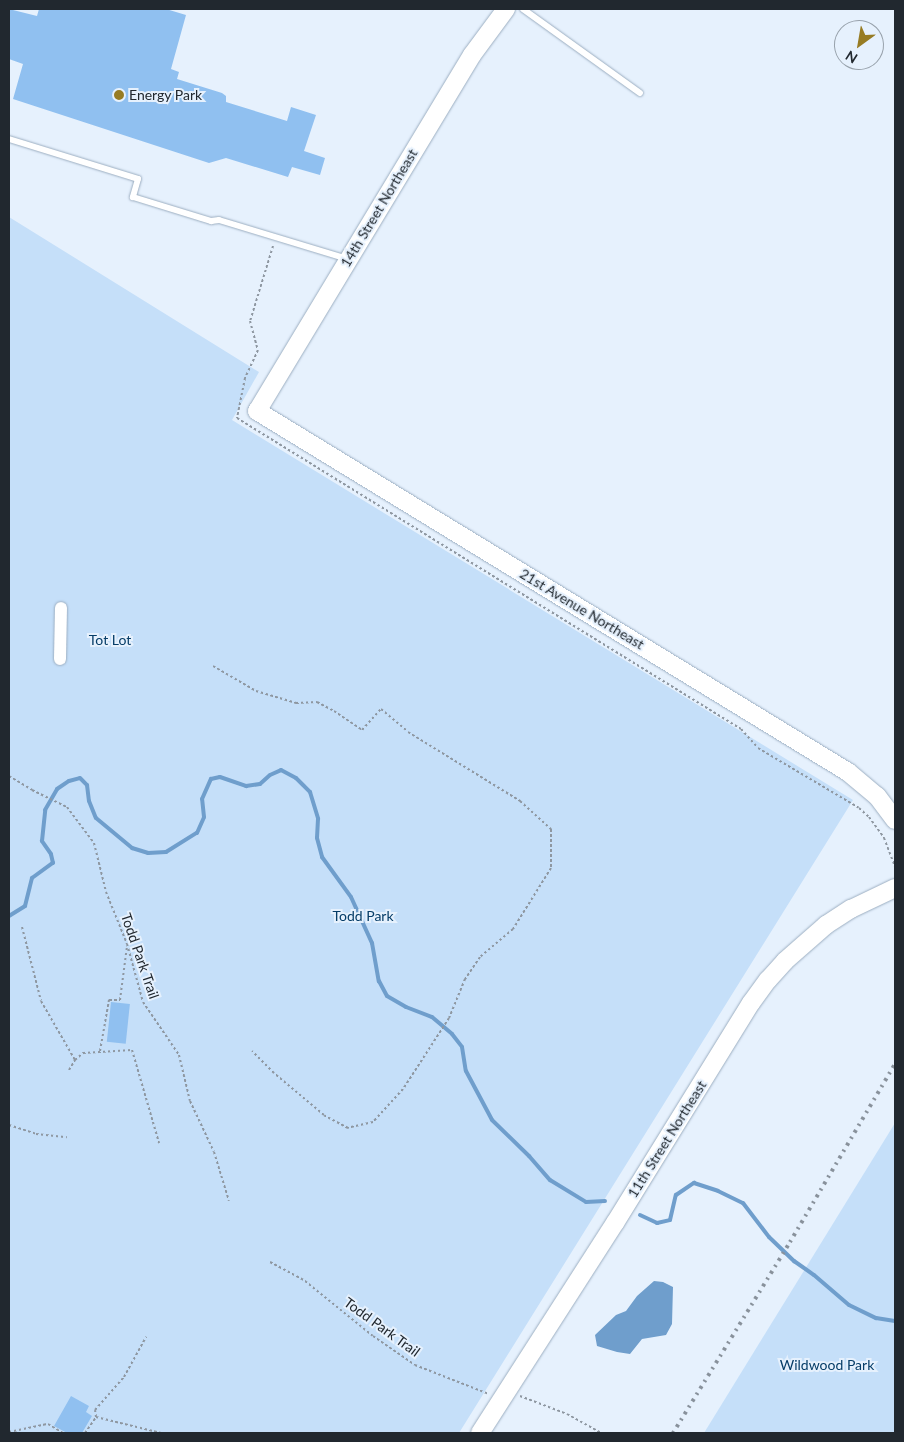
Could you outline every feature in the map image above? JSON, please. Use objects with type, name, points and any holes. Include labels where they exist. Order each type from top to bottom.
[{"type":"street","name":"14th Street Northeast","points":[[252,417],[472,54],[506,9]]},
{"type":"street","name":"21st Avenue Northeast","points":[[252,417],[848,772],[871,790],[895,820]]},
{"type":"street","points":[[60,659],[61,608]]},
{"type":"street","name":"11th Street Northeast","points":[[480,1433],[615,1223],[751,1003],[785,961],[826,925],[851,909],[895,888]]},
{"type":"lane","points":[[523,9],[640,93]]},
{"type":"lane","points":[[9,139],[138,179],[133,197],[211,221],[219,220],[276,236],[348,259]]},
{"type":"path","points":[[276,236],[250,325],[258,350],[244,378],[237,418],[252,417],[741,729],[758,748],[860,808],[884,838],[895,866]]},
{"type":"path","points":[[213,666],[256,691],[296,703],[317,702],[362,730],[380,710],[408,732],[520,801],[551,828],[551,868],[513,929],[480,957],[466,979],[449,1018],[403,1089],[373,1122],[348,1128],[324,1115],[274,1073],[252,1050]]},
{"type":"path","name":"Todd Park Trail","points":[[9,776],[32,790],[67,807],[94,843],[106,892],[127,944],[143,1002],[179,1055],[190,1101],[214,1152],[229,1201]]},
{"type":"path","points":[[22,928],[41,1001],[75,1060]]},
{"type":"path","points":[[100,1051],[109,1000],[120,1000],[127,944]]},
{"type":"path","points":[[69,1070],[75,1060],[83,1053],[132,1050],[158,1143]]},
{"type":"path","points":[[9,1125],[36,1134],[67,1137]]},
{"type":"path","name":"Todd Park Trail","points":[[270,1262],[305,1281],[373,1336],[416,1365],[490,1394]]},
{"type":"path","points":[[85,1433],[96,1417],[95,1410],[124,1377],[146,1337]]},
{"type":"path","points":[[518,1394],[576,1418],[601,1433]]},
{"type":"path","points":[[96,1417],[161,1433]]},
{"type":"path","points":[[9,1432],[48,1424],[63,1433]]},
{"type":"green space","name":"Todd Park","points":[[9,217],[259,372],[232,420],[853,800],[459,1433],[9,1433]]},
{"type":"green space","name":"Wildwood Park","points":[[895,1123],[895,1433],[704,1433]]},
{"type":"water","points":[[654,1281],[663,1282],[673,1287],[672,1324],[666,1335],[642,1339],[630,1354],[597,1346],[595,1335],[616,1315],[626,1311],[637,1296]]},
{"type":"building","name":"Energy Park","points":[[9,9],[37,16],[39,9],[166,9],[186,15],[171,69],[179,72],[177,79],[222,93],[226,96],[226,102],[287,121],[291,107],[316,115],[304,151],[325,158],[320,175],[292,167],[288,177],[226,158],[209,163],[13,99],[23,64],[9,59]]},
{"type":"building","points":[[111,1002],[130,1004],[126,1044],[107,1042]]},
{"type":"building","points":[[71,1396],[89,1406],[86,1412],[92,1416],[82,1433],[67,1433],[54,1426]]},
{"type":"waterway","points":[[9,916],[25,906],[32,878],[53,863],[51,854],[42,841],[45,810],[57,789],[69,781],[80,778],[87,785],[89,801],[96,818],[132,848],[148,853],[166,852],[197,833],[204,817],[202,799],[211,779],[220,777],[246,786],[260,784],[270,775],[281,770],[296,778],[310,792],[318,819],[317,838],[322,857],[351,897],[372,943],[379,981],[387,996],[406,1007],[432,1017],[452,1034],[462,1047],[466,1071],[492,1120],[529,1156],[550,1180],[586,1202],[605,1201]]},
{"type":"waterway","points":[[640,1215],[657,1223],[670,1220],[676,1195],[694,1183],[718,1191],[743,1203],[769,1237],[794,1261],[814,1275],[849,1305],[876,1318],[895,1321]]},
{"type":"railway","points":[[673,1433],[790,1242],[895,1064]]},
{"type":"place","name":"Energy Park","points":[[119,95]]},
{"type":"park label","name":"Tot Lot","points":[[110,640]]}]
